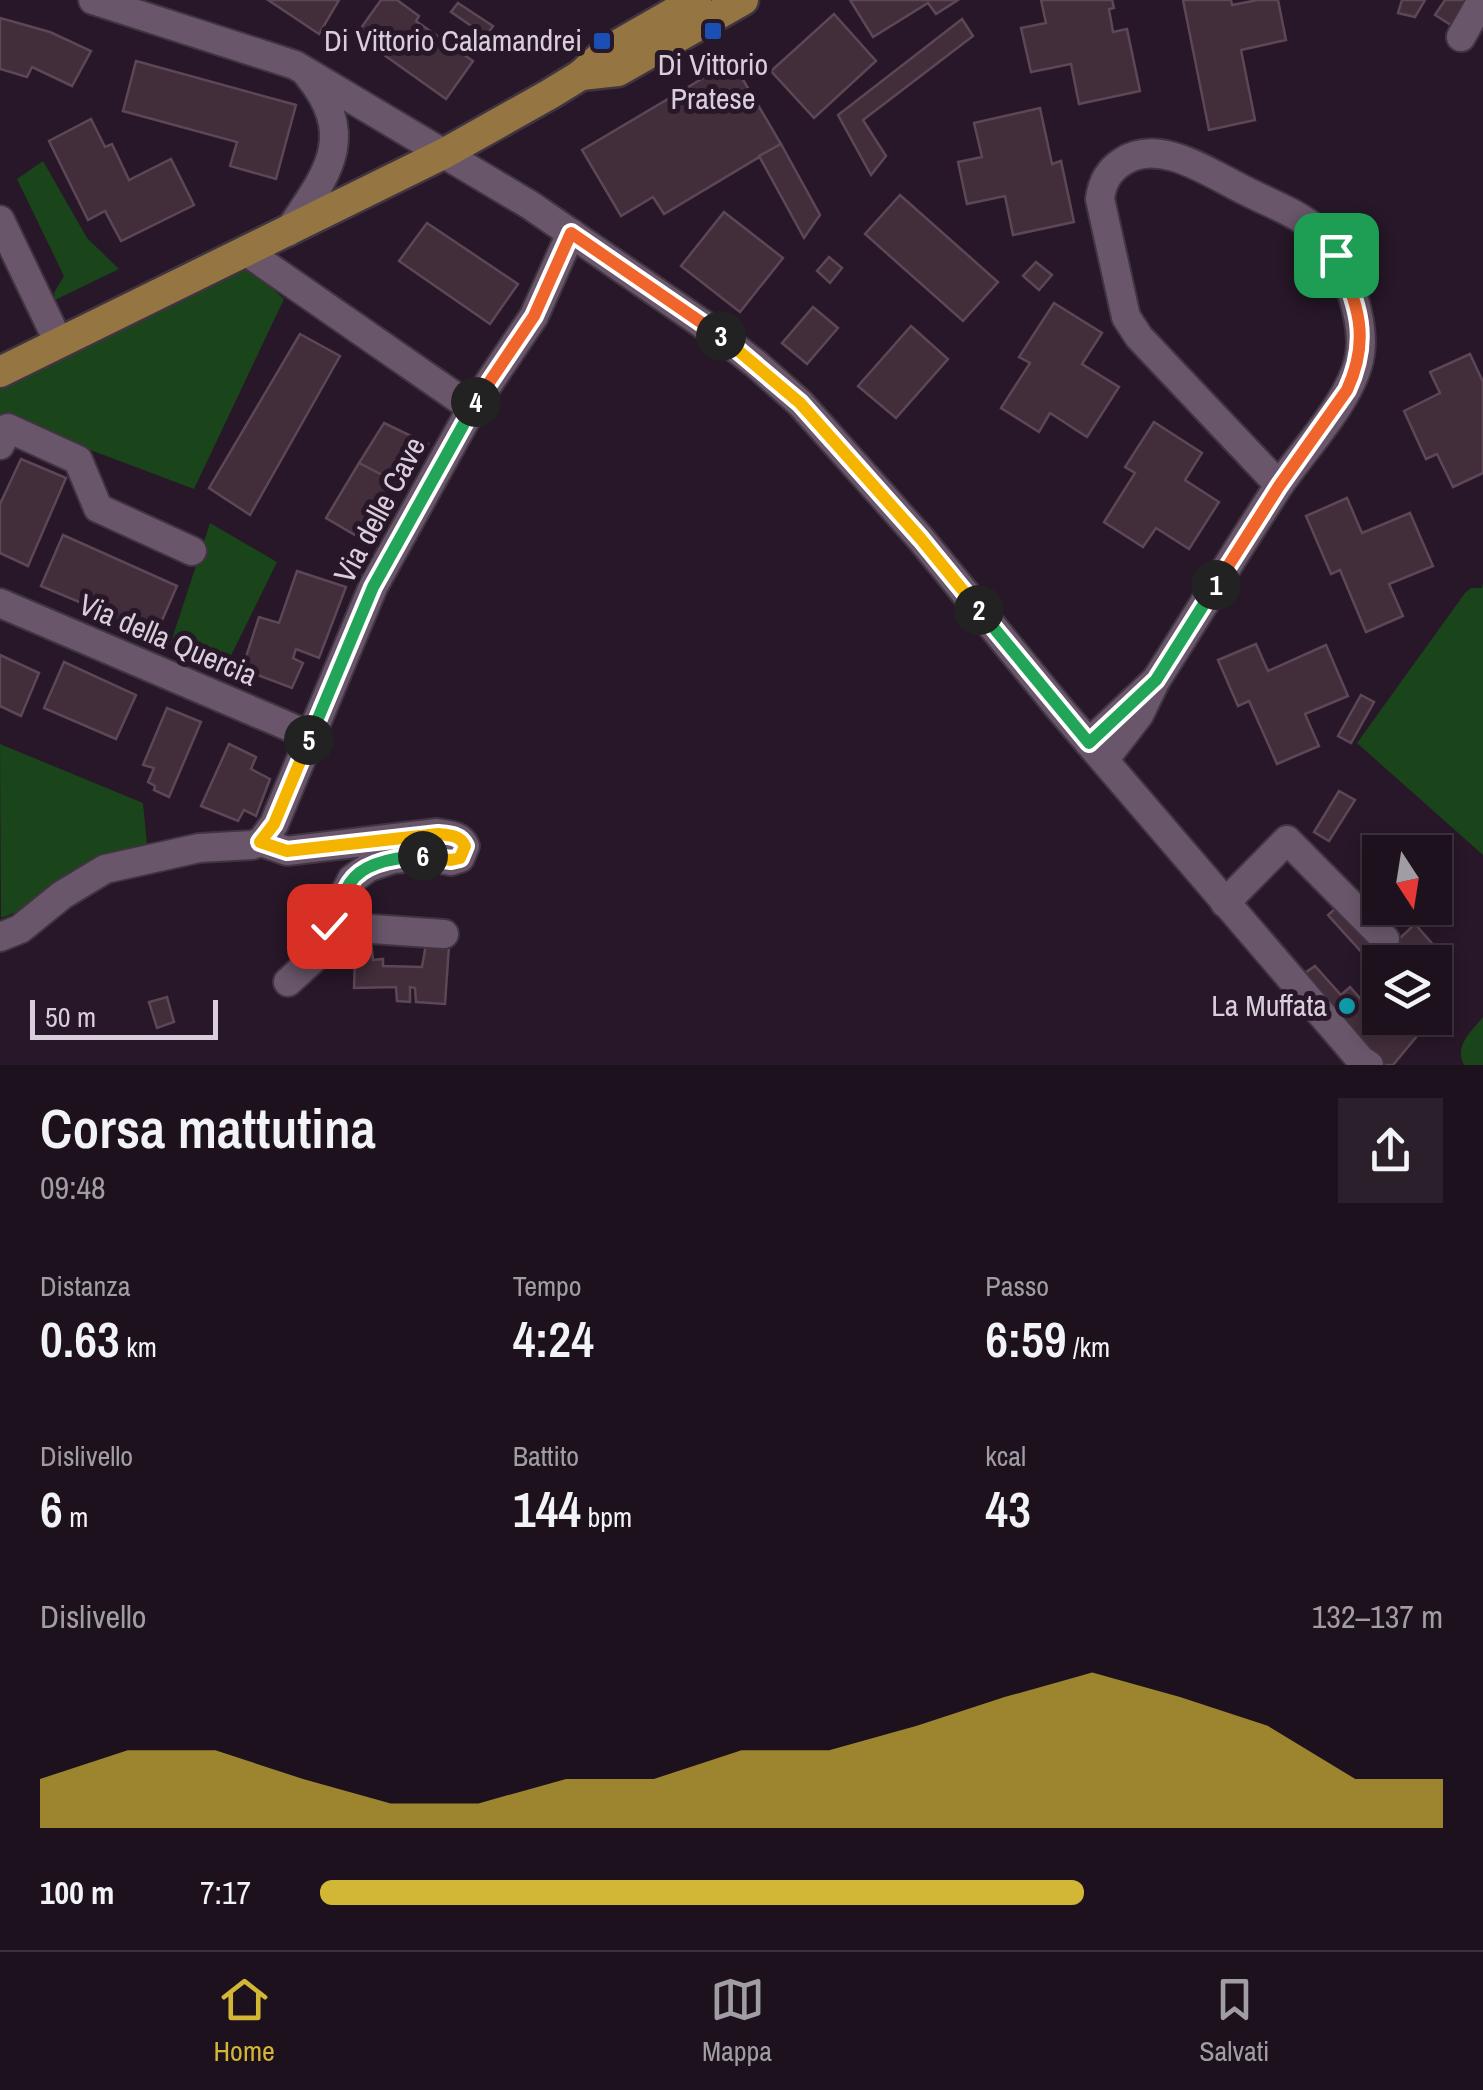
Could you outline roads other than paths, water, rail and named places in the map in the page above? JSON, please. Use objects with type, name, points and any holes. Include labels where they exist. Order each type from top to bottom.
[{"type":"main road","points":[[0,372],[445,152],[581,75],[607,51],[696,0]]},
{"type":"main road","points":[[581,75],[618,71],[744,0]]},
{"type":"street","points":[[94,0],[284,60],[304,70],[530,205],[720,336],[800,403],[921,539],[1224,903],[1369,1065]]},
{"type":"street","points":[[1460,37],[1482,0]]},
{"type":"street","points":[[288,232],[327,172],[335,136],[324,97],[304,70]]},
{"type":"street","points":[[1096,752],[1156,680],[1279,486],[1347,390],[1360,358],[1361,342],[1358,318],[1336,255],[1323,236],[1303,220],[1170,154],[1144,152],[1126,159],[1104,180],[1100,200],[1126,317],[1139,337],[1279,486]]},
{"type":"street","points":[[0,220],[59,343]]},
{"type":"street","name":"Via delle Cave","points":[[260,842],[274,824],[373,587],[472,408],[534,316],[571,233]]},
{"type":"street","points":[[247,252],[472,408]]},
{"type":"street","points":[[0,445],[8,428],[78,460],[98,508],[192,550]]},
{"type":"street","name":"Via della Quercia","points":[[0,603],[310,736]]},
{"type":"street","points":[[0,937],[20,930],[62,895],[105,869],[199,848],[260,842],[287,851],[438,834],[462,840],[465,846],[460,858],[393,859],[369,867],[352,879],[312,960],[288,982]]},
{"type":"street","points":[[1224,903],[1286,840],[1385,939]]},
{"type":"street","points":[[329,926],[444,934]]},
{"type":"place","name":"Di Vittorio Pratese","points":[[713,31]]},
{"type":"place","name":"Di Vittorio Calamandrei","points":[[602,41]]},
{"type":"place","name":"La Muffata","points":[[1347,1006]]}]
